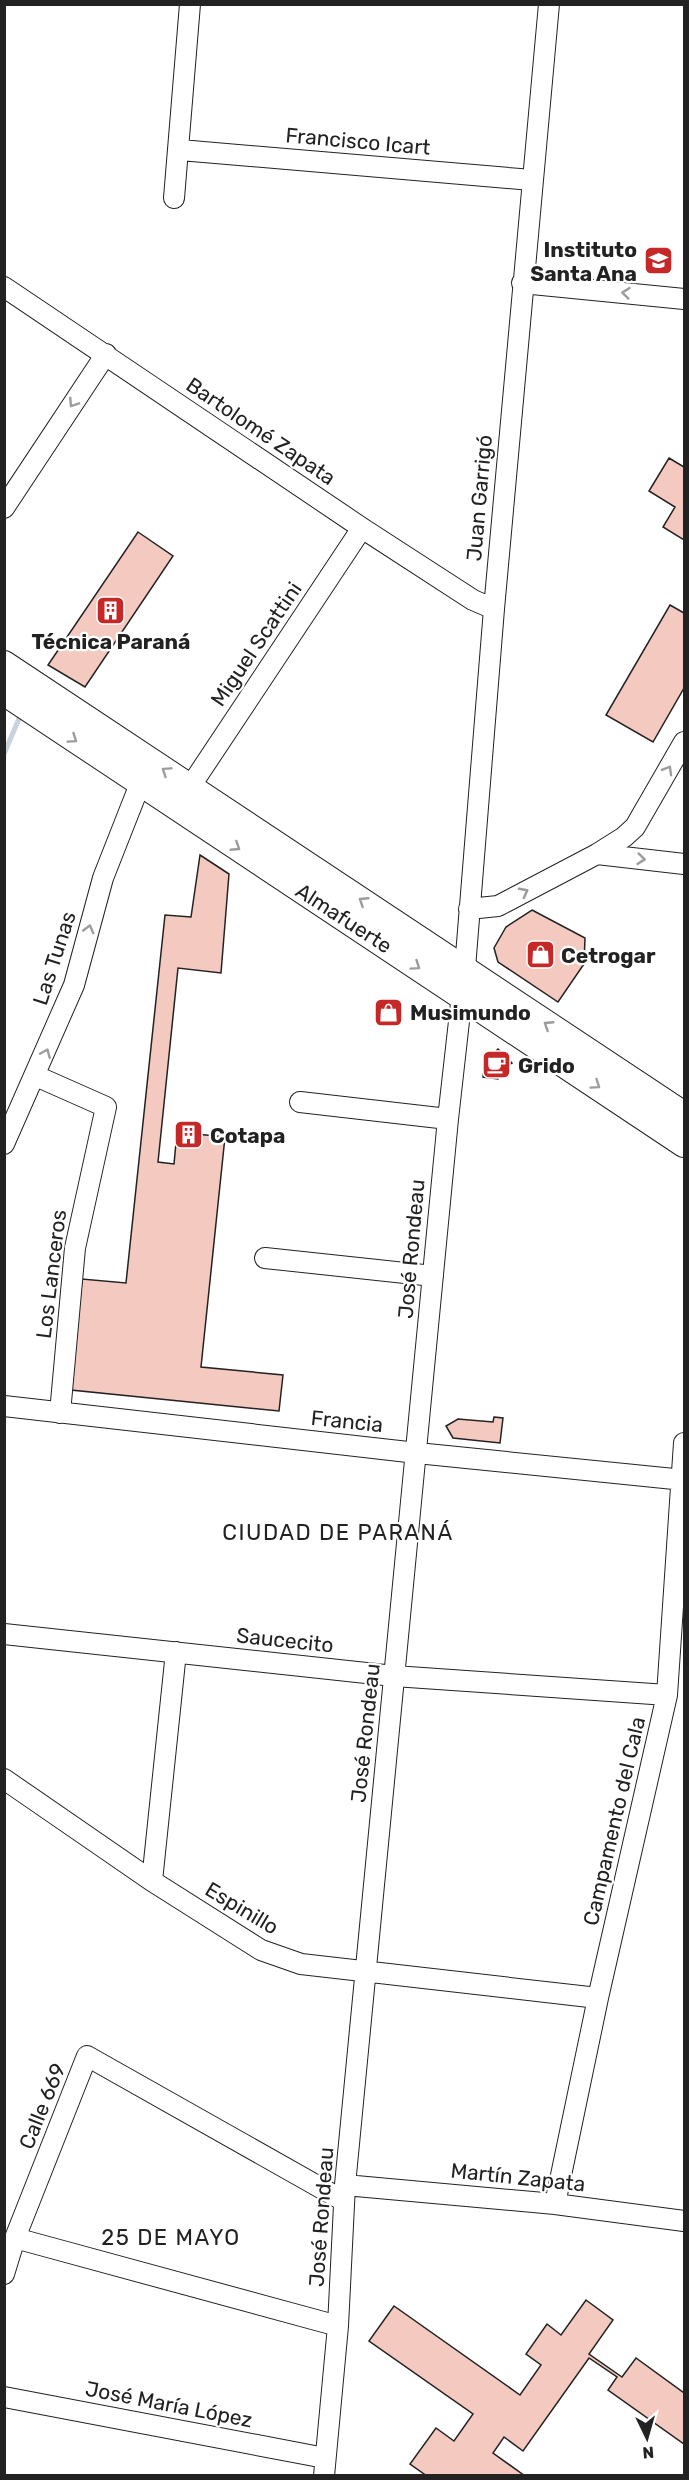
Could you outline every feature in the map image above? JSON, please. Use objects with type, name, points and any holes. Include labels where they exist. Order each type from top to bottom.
[{"type":"main road","name":"Almafuerte","points":[[4,664],[684,1115]]},
{"type":"main road","name":"Almafuerte","points":[[4,692],[684,1144]]},
{"type":"street","points":[[174,198],[180,150],[190,4]]},
{"type":"street","name":"Juan Garrigó","points":[[460,995],[465,968],[522,283],[549,4]]},
{"type":"street","name":"Francisco Icart","points":[[180,150],[532,180]]},
{"type":"street","points":[[522,283],[684,299]]},
{"type":"street","name":"Bartolomé Zapata","points":[[4,287],[362,528],[474,600],[494,609]]},
{"type":"street","points":[[4,508],[106,354]]},
{"type":"street","name":"Miguel Scattini","points":[[190,787],[362,528]]},
{"type":"street","points":[[469,909],[498,906],[597,854],[624,837],[635,826],[684,742]]},
{"type":"street","name":"Las Tunas","points":[[4,1144],[36,1076],[74,985],[103,878],[140,784]]},
{"type":"street","points":[[597,854],[684,864]]},
{"type":"street","name":"José Rondeau","points":[[324,2467],[338,2326],[345,2193],[460,995]]},
{"type":"street","name":"Los Lanceros","points":[[36,1076],[106,1107],[75,1248],[60,1413]]},
{"type":"street","points":[[300,1102],[448,1119]]},
{"type":"street","points":[[265,1258],[433,1276]]},
{"type":"street","name":"Francia","points":[[4,1406],[417,1453],[682,1480]]},
{"type":"street","name":"Campamento del Cala","points":[[555,2204],[598,1998],[668,1695],[684,1443]]},
{"type":"street","name":"Saucecito","points":[[4,1634],[394,1676],[668,1695]]},
{"type":"street","points":[[152,1881],[176,1652]]},
{"type":"street","name":"Espinillo","points":[[4,1779],[152,1881],[261,1950],[301,1964],[598,1998]]},
{"type":"street","name":"Martín Zapata","points":[[87,2056],[345,2193],[555,2204],[684,2221]]},
{"type":"street","name":"Calle 669","points":[[4,2274],[15,2238],[87,2056]]},
{"type":"street","points":[[15,2238],[338,2326]]},
{"type":"street","name":"José María López","points":[[4,2397],[324,2467]]},
{"type":"building","points":[[669,458],[684,467],[684,540],[663,527],[675,507],[649,491]]},
{"type":"building","name":"Técnica Paraná","points":[[138,532],[173,556],[85,687],[48,665]]},
{"type":"building","points":[[670,605],[684,613],[684,688],[653,742],[606,715]]},
{"type":"building","name":"Cotapa","points":[[200,855],[229,874],[221,973],[178,968],[158,1162],[174,1164],[177,1132],[225,1137],[201,1367],[283,1375],[279,1411],[71,1390],[82,1279],[126,1283],[165,915],[191,917]]},
{"type":"building","name":"Cetrogar","points":[[532,910],[585,938],[584,964],[558,1002],[498,962],[494,948],[506,927]]},
{"type":"building","name":"Grido","points":[[498,1049],[512,1063],[499,1070],[498,1079],[483,1077],[485,1062]]},
{"type":"building","points":[[494,1417],[503,1418],[500,1443],[453,1438],[446,1426],[458,1419],[493,1422]]},
{"type":"building","points":[[586,2300],[613,2320],[589,2354],[622,2377],[636,2358],[684,2393],[684,2444],[608,2390],[617,2377],[589,2358],[523,2451],[504,2437],[493,2453],[525,2476],[427,2476],[410,2464],[436,2428],[454,2441],[473,2414],[369,2341],[394,2306],[520,2395],[541,2365],[526,2354],[547,2324],[561,2335]]},
{"type":"waterway","points":[[4,754],[21,714]]},
{"type":"place","name":"Instituto Santa Ana","points":[[658,261]]},
{"type":"place","name":"Técnica Paraná","points":[[111,610]]},
{"type":"place","name":"Cetrogar","points":[[540,955]]},
{"type":"place","name":"Musimundo","points":[[389,1012]]},
{"type":"place","name":"Grido","points":[[497,1065]]},
{"type":"place","name":"Cotapa","points":[[189,1135]]},
{"type":"district","name":"CIUDAD DE PARANÁ","points":[[338,1532]]},
{"type":"district","name":"25 DE MAYO","points":[[171,2237]]}]
